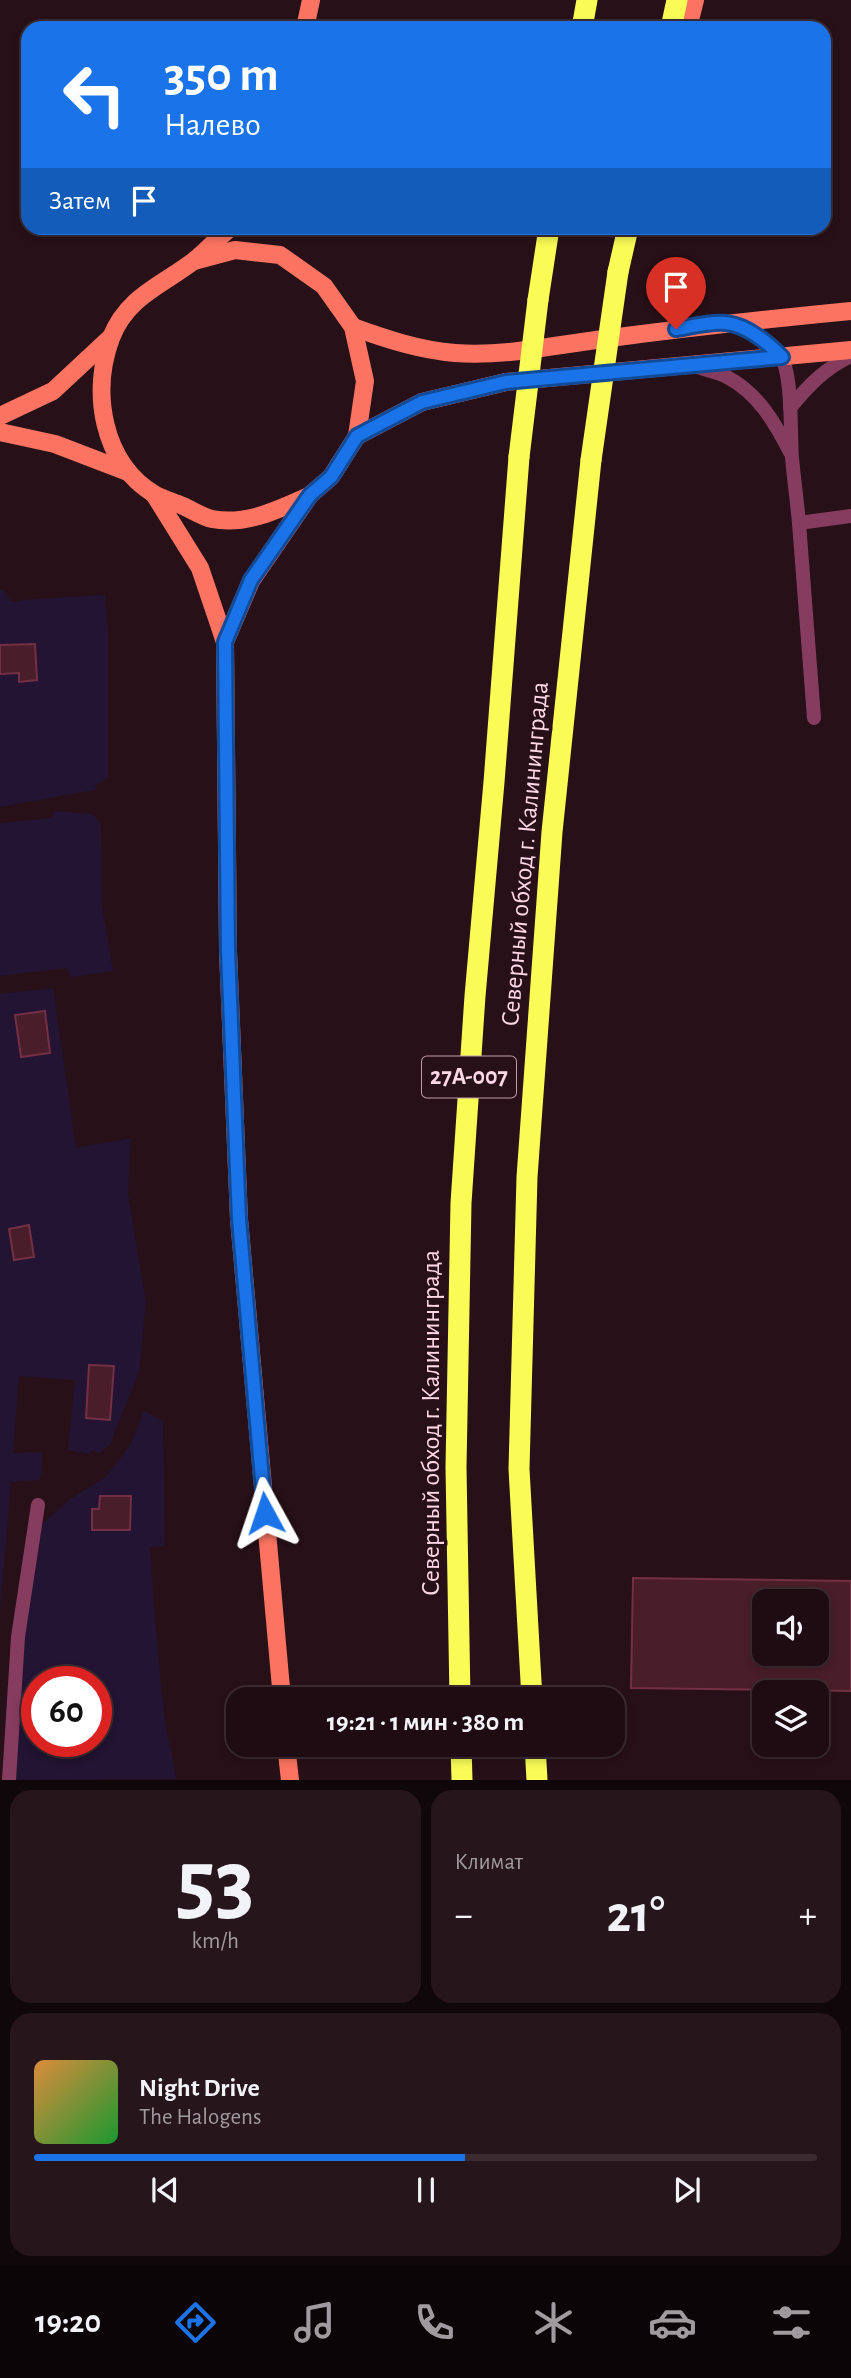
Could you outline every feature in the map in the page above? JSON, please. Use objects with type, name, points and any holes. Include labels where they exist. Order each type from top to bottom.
[{"type":"highway","points":[[583,21],[587,0]]},
{"type":"highway","points":[[672,21],[677,0]]},
{"type":"highway","name":"Северный обход г. Калининграда","points":[[460,1687],[456,1466],[461,1203],[519,457],[548,235]]},
{"type":"highway","name":"Северный обход г. Калининграда","points":[[531,1687],[519,1469],[528,1163],[552,832],[591,460],[618,272],[627,235]]},
{"type":"highway","points":[[461,1757],[462,1780]]},
{"type":"highway","points":[[536,1757],[537,1780]]},
{"type":"main road","points":[[306,21],[311,0]]},
{"type":"main road","points":[[690,21],[695,0]]},
{"type":"main road","points":[[0,416],[53,391],[111,337],[127,310],[145,292],[194,261],[222,235]]},
{"type":"main road","points":[[194,261],[235,250],[280,256],[324,286],[353,327],[365,381],[357,436],[331,477],[310,495],[251,580],[225,642]]},
{"type":"main road","points":[[353,327],[425,350],[458,354],[501,352],[726,323],[851,311]]},
{"type":"main road","points":[[111,337],[102,376],[102,416],[114,448],[128,472]]},
{"type":"main road","points":[[357,436],[422,402],[506,382],[851,350]]},
{"type":"main road","points":[[0,432],[55,444],[128,472],[154,494],[212,519],[254,519],[310,495]]},
{"type":"main road","points":[[154,494],[200,568],[225,642],[228,951],[239,1219],[281,1687]]},
{"type":"main road","points":[[287,1757],[290,1780]]},
{"type":"street","points":[[726,323],[750,332],[768,343],[782,357],[790,408],[814,718]]},
{"type":"street","points":[[790,408],[812,382],[835,363],[851,356]]},
{"type":"street","points":[[691,365],[727,377],[749,393],[770,414],[792,457]]},
{"type":"street","points":[[799,523],[851,516]]},
{"type":"street","points":[[9,1780],[18,1637],[38,1505]]},
{"type":"street","points":[[522,1524],[537,1614],[541,1687]]},
{"type":"street","points":[[545,1757],[546,1780]]},
{"type":"shaded area","points":[[0,590],[3,590],[12,602],[105,595],[108,631],[108,778],[96,785],[95,790],[0,807]]},
{"type":"shaded area","points":[[53,811],[93,814],[101,824],[102,907],[113,971],[71,977],[66,968],[0,976],[0,823],[52,818]]},
{"type":"shaded area","points":[[53,988],[76,1148],[131,1138],[128,1193],[146,1303],[139,1372],[110,1444],[100,1453],[91,1450],[89,1454],[68,1450],[75,1380],[19,1376],[13,1453],[42,1452],[42,1471],[39,1480],[11,1482],[0,1612],[0,994]]},
{"type":"shaded area","points":[[144,1411],[163,1421],[165,1546],[150,1547],[166,1728],[176,1779],[14,1780],[21,1673],[21,1757],[112,1757],[112,1666],[21,1666],[40,1526],[70,1499],[106,1477],[130,1445]]},
{"type":"building","points":[[35,644],[37,680],[19,682],[19,673],[0,674],[0,645]]},
{"type":"building","points":[[45,1011],[50,1053],[21,1057],[15,1015]]},
{"type":"building","points":[[29,1225],[34,1257],[14,1260],[9,1229]]},
{"type":"building","points":[[89,1365],[114,1366],[110,1420],[86,1418]]},
{"type":"building","points":[[100,1496],[131,1496],[130,1530],[92,1530],[92,1509],[99,1509]]},
{"type":"building","points":[[633,1578],[851,1581],[851,1691],[829,1691],[829,1680],[752,1680],[752,1690],[631,1688]]},
{"type":"route","points":[[265,1513],[239,1219],[228,951],[225,642],[251,580],[310,495],[331,477],[357,436],[422,402],[506,382],[782,357],[768,343],[750,332],[726,323],[676,329]]}]
